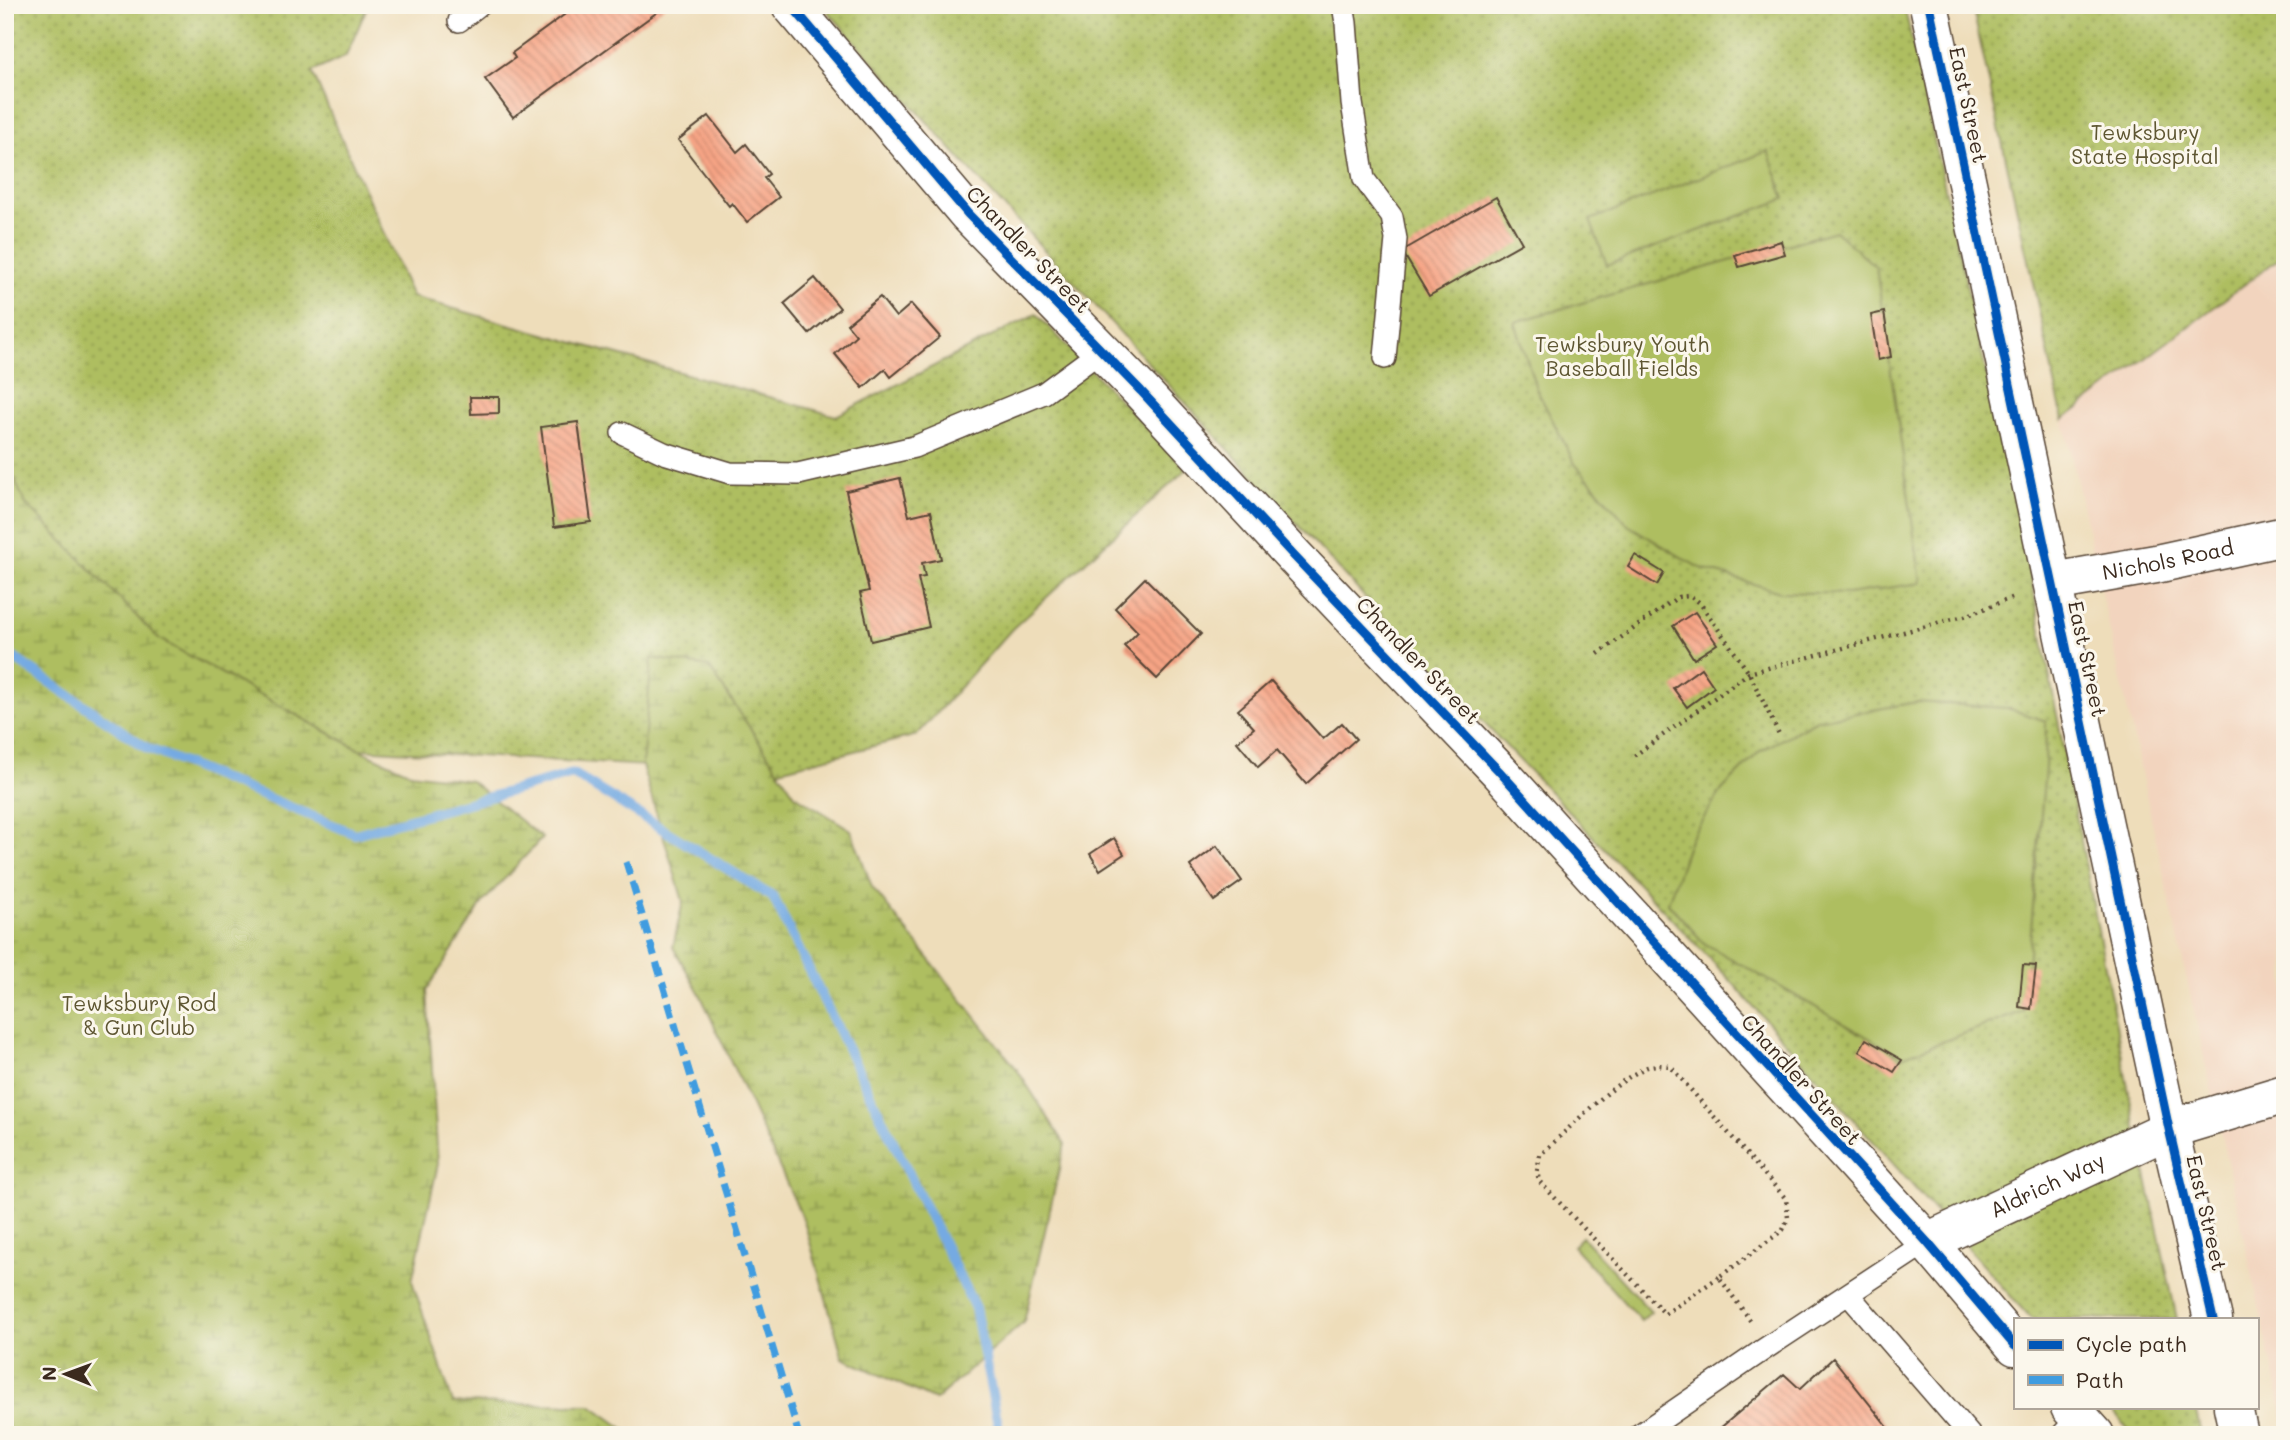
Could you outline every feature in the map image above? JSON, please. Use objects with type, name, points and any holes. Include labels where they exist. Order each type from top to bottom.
[{"type":"street","name":"Chandler Street","points":[[791,5],[968,215],[1101,351],[1499,771],[1927,1242],[2014,1345]]},
{"type":"street","name":"East Street","points":[[1929,5],[2169,1129],[2213,1318]]},
{"type":"street","name":"Nichols Road","points":[[2053,582],[2156,564],[2285,536]]},
{"type":"street","name":"Aldrich Way","points":[[1927,1242],[2169,1129],[2285,1094]]},
{"type":"street","points":[[2233,1408],[2239,1435]]},
{"type":"lane","points":[[459,21],[479,5]]},
{"type":"lane","points":[[1343,5],[1352,103],[1364,179],[1392,217],[1396,239],[1385,358]]},
{"type":"lane","points":[[622,433],[664,453],[730,473],[798,474],[914,447],[1044,393],[1101,351]]},
{"type":"lane","points":[[1639,1435],[1927,1242]]},
{"type":"lane","points":[[1848,1294],[1970,1435]]},
{"type":"path","points":[[1634,756],[1749,673],[1968,615],[2053,582]]},
{"type":"path","points":[[1598,654],[1678,597],[1691,596],[1700,603],[1749,673],[1780,736]]},
{"type":"path","points":[[1657,1064],[1670,1066],[1786,1199],[1788,1218],[1783,1230],[1719,1277],[1665,1314],[1539,1181],[1537,1171],[1540,1155],[1614,1089],[1643,1068],[1657,1064]]},
{"type":"path","points":[[1719,1277],[1759,1333],[1763,1350]]},
{"type":"shaded area","name":"Tewksbury State Hospital","points":[[1972,5],[2285,5],[2285,1424],[1999,128]]},
{"type":"green space","points":[[5,5],[368,5],[346,56],[312,72],[412,297],[836,416],[1036,314],[1187,469],[1012,629],[917,735],[768,773],[358,749],[193,658],[5,1065]]},
{"type":"green space","name":"Tewksbury Youth Baseball Fields","points":[[822,5],[1904,5],[2025,547],[2134,1119],[2177,1318],[2030,1318],[1731,981],[1395,630],[975,175]]},
{"type":"green space","name":"Tewksbury State Hospital","points":[[1972,5],[2285,5],[2285,254],[2063,420]]},
{"type":"green space","points":[[1768,151],[1785,199],[1607,265],[1590,220]]},
{"type":"green space","points":[[1835,231],[1876,267],[1921,583],[1848,594],[1780,592],[1698,567],[1628,525],[1575,464],[1536,388],[1515,322]]},
{"type":"green space","name":"Tewksbury Rod & Gun Club","points":[[5,458],[25,503],[159,639],[358,749],[411,773],[471,781],[542,838],[483,902],[427,990],[438,1164],[412,1281],[453,1403],[591,1405],[633,1435],[5,1435]]},
{"type":"green space","points":[[652,658],[709,667],[795,795],[851,830],[872,887],[1016,1068],[1065,1144],[1024,1322],[935,1400],[843,1358],[804,1221],[700,994],[673,947],[683,901],[642,766]]},
{"type":"green space","points":[[1917,702],[2007,708],[2046,721],[2045,768],[2024,1011],[1902,1057],[1704,943],[1668,903],[1690,839],[1722,790],[1760,751],[1817,720]]},
{"type":"green space","points":[[1582,1237],[1651,1312],[1641,1321],[1573,1246]]},
{"type":"green space","points":[[2110,1408],[2195,1408],[2201,1435],[2133,1435]]},
{"type":"building","points":[[569,5],[667,5],[513,117],[485,79],[515,58],[512,53],[568,12],[565,8]]},
{"type":"building","points":[[709,116],[737,152],[746,144],[769,174],[764,178],[779,197],[747,222],[732,203],[729,206],[678,140]]},
{"type":"building","points":[[1496,197],[1522,243],[1429,296],[1402,251]]},
{"type":"building","points":[[1781,241],[1785,254],[1739,267],[1735,255]]},
{"type":"building","points":[[815,278],[840,308],[809,334],[784,304]]},
{"type":"building","points":[[880,297],[896,317],[911,304],[940,337],[891,377],[885,369],[863,388],[835,354],[856,335],[847,324]]},
{"type":"building","points":[[1884,312],[1891,357],[1878,360],[1871,315]]},
{"type":"building","points":[[470,397],[499,397],[499,413],[471,414]]},
{"type":"building","points":[[578,422],[591,522],[554,527],[541,427]]},
{"type":"building","points":[[900,478],[909,516],[931,511],[941,559],[922,563],[925,577],[918,578],[929,627],[871,641],[860,593],[869,591],[846,491]]},
{"type":"building","points":[[1635,555],[1664,573],[1657,585],[1628,567]]},
{"type":"building","points":[[1145,578],[1201,634],[1157,679],[1124,646],[1138,632],[1115,608]]},
{"type":"building","points":[[1695,612],[1717,644],[1694,659],[1673,626]]},
{"type":"building","points":[[1701,668],[1714,687],[1687,707],[1673,688]]},
{"type":"building","points":[[1271,681],[1323,739],[1342,723],[1356,739],[1306,784],[1277,750],[1258,767],[1237,742],[1254,728],[1238,710]]},
{"type":"building","points":[[1114,838],[1124,854],[1100,870],[1090,854]]},
{"type":"building","points":[[1217,846],[1242,881],[1214,901],[1190,866]]},
{"type":"building","points":[[2023,965],[2036,966],[2031,1009],[2019,1007]]},
{"type":"building","points":[[1866,1039],[1902,1060],[1894,1072],[1859,1051]]},
{"type":"building","points":[[1833,1358],[1894,1435],[1712,1435],[1784,1374],[1800,1389]]},
{"type":"waterway","points":[[5,652],[147,748],[355,834],[573,774],[773,897],[975,1308],[1000,1435]]},
{"type":"marked path","points":[[626,862],[799,1435]]},
{"type":"cycle path","points":[[791,5],[968,214],[1141,391],[1499,771],[1927,1242],[2014,1345]]},
{"type":"cycle path","points":[[1929,5],[2169,1129],[2213,1318]]}]
